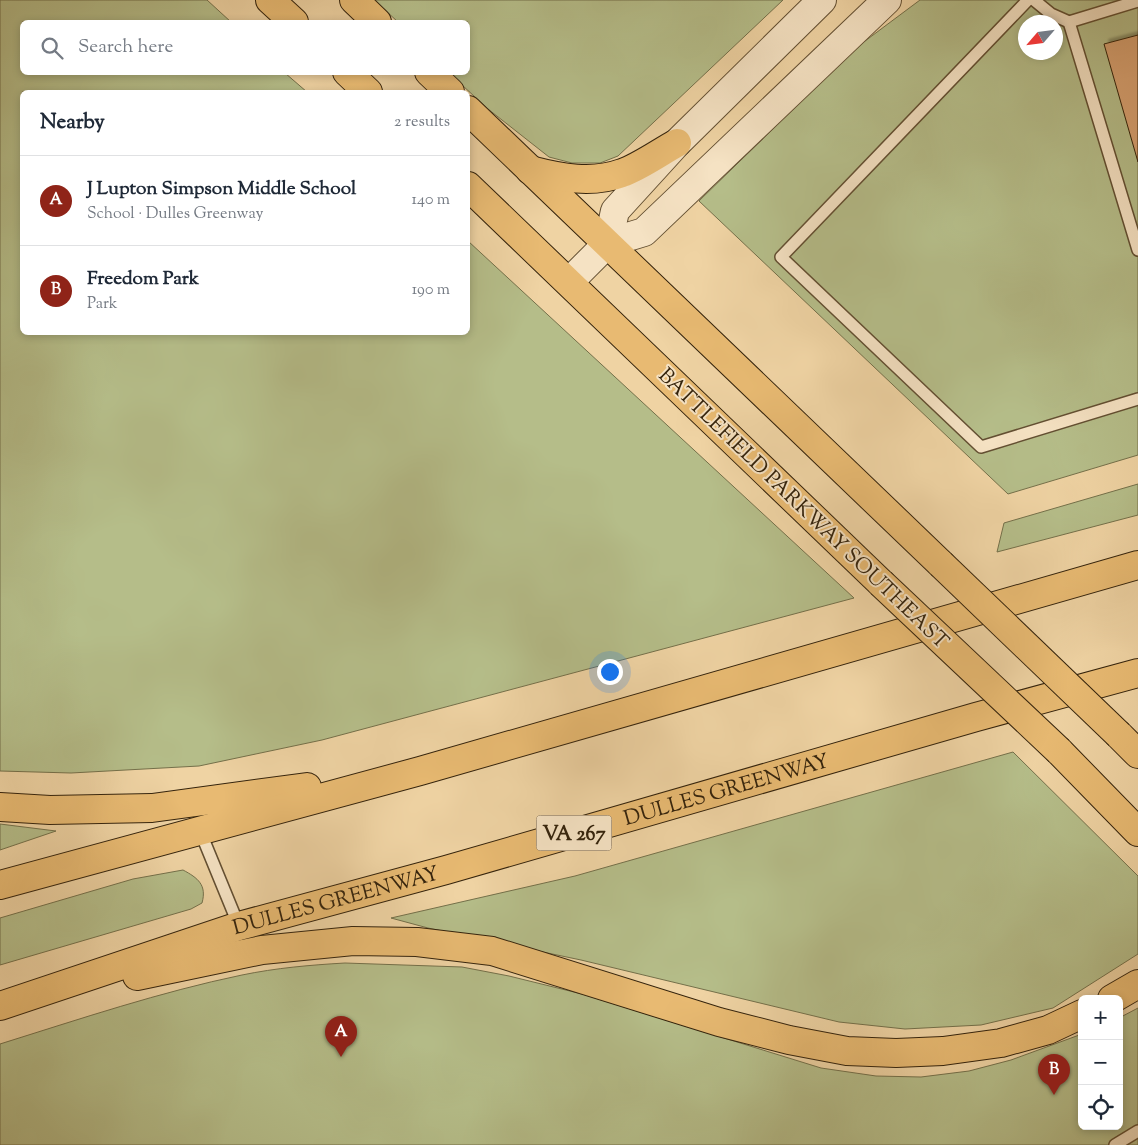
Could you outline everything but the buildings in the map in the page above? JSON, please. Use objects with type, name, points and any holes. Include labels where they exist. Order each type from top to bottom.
[{"type":"main road","points":[[270,0],[292,20]]},
{"type":"main road","points":[[354,0],[375,20]]},
{"type":"main road","points":[[350,75],[366,90]]},
{"type":"main road","points":[[432,75],[448,90]]},
{"type":"main road","points":[[470,112],[1129,745]]},
{"type":"main road","points":[[530,170],[564,178],[592,179],[623,173],[677,143]]},
{"type":"main road","name":"BATTLEFIELD PARKWAY SOUTHEAST","points":[[470,188],[1058,751],[1138,832]]},
{"type":"main road","points":[[0,884],[420,771],[1138,565]]},
{"type":"main road","name":"DULLES GREENWAY","points":[[7,1003],[239,926],[455,867],[976,717],[1138,673]]},
{"type":"main road","points":[[0,808],[50,810],[152,808],[420,771]]},
{"type":"main road","points":[[7,1003],[262,950],[353,941],[417,942],[492,951],[719,1022],[789,1040],[847,1051],[924,1052],[1000,1043],[1048,1030],[1078,1016]]},
{"type":"main road","points":[[1119,995],[1138,984]]},
{"type":"street","points":[[608,243],[615,211],[677,143],[822,0]]},
{"type":"street","points":[[569,282],[608,243],[644,232],[887,0]]},
{"type":"lane","points":[[1028,0],[781,257],[981,448],[1138,399]]},
{"type":"lane","points":[[1034,0],[1051,14],[1070,22],[1138,2]]},
{"type":"lane","points":[[1070,22],[1138,250]]},
{"type":"lane","points":[[200,830],[239,926]]},
{"type":"lane","points":[[1115,1145],[1138,1131]]},
{"type":"green space","points":[[0,0],[207,0],[229,20],[20,20],[20,75],[287,75],[305,90],[20,90],[20,335],[470,335],[470,243],[854,598],[322,740],[199,766],[71,773],[0,771]]},
{"type":"green space","points":[[374,0],[783,0],[618,156],[600,163],[572,163],[549,157],[488,109],[470,92],[470,90],[467,90],[451,75],[470,75],[470,20],[396,20]]},
{"type":"green space","points":[[920,0],[1138,0],[1138,455],[1008,494],[699,201],[857,47]]},
{"type":"green space","points":[[1138,484],[1138,515],[997,552],[1004,523]]},
{"type":"green space","points":[[1013,752],[1138,876],[1138,954],[1053,1008],[981,1025],[905,1029],[839,1022],[581,960],[428,928],[391,918],[575,876]]},
{"type":"green space","points":[[0,824],[56,831],[0,850]]},
{"type":"green space","points":[[183,870],[197,879],[203,891],[202,903],[191,909],[0,965],[0,918],[133,879]]},
{"type":"green space","points":[[345,963],[462,967],[509,976],[582,994],[821,1068],[876,1076],[921,1077],[969,1071],[1011,1060],[1078,1035],[1078,1130],[1123,1130],[1123,1016],[1138,1008],[1138,1145],[0,1145],[0,1044],[181,989],[268,970]]},
{"type":"place","name":"J Lupton Simpson Middle School","points":[[341,1057]]},
{"type":"place","name":"Freedom Park","points":[[1054,1095]]}]
